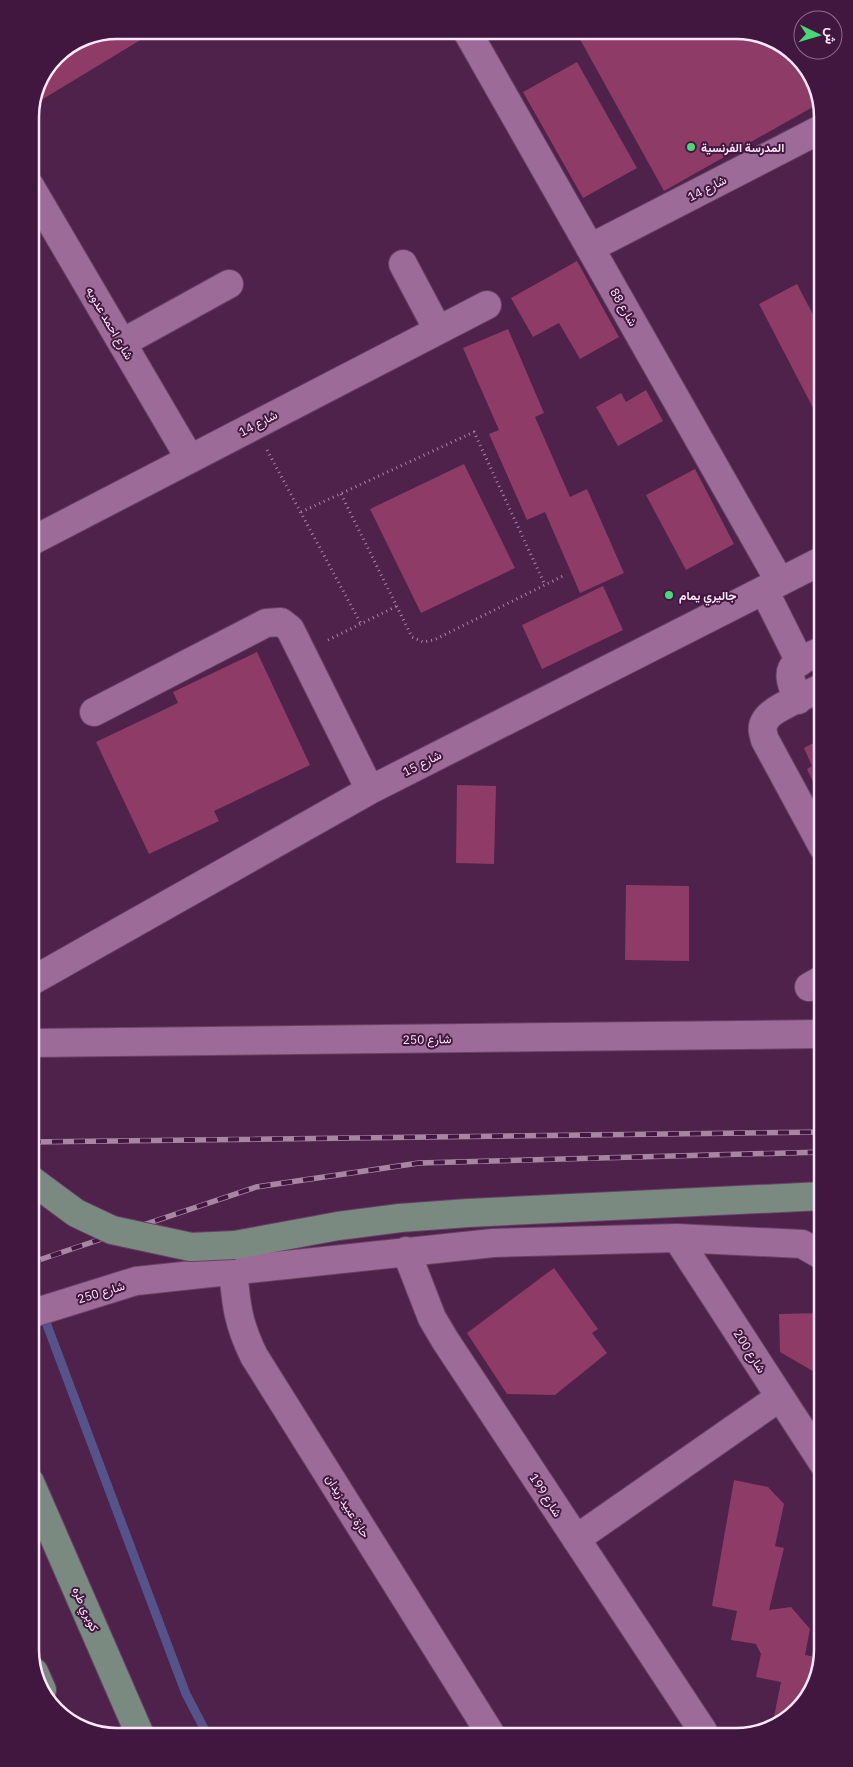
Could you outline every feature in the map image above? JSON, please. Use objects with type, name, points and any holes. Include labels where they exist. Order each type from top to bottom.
[{"type":"main road","points":[[39,1186],[76,1213],[112,1230],[234,1257],[338,1226],[400,1218],[814,1196]]},
{"type":"main road","name":"كوبري طره","points":[[39,1503],[138,1728]]},
{"type":"street","name":"شارع 88","points":[[471,39],[590,248],[772,586],[812,656]]},
{"type":"street","name":"شارع 14","points":[[590,248],[814,133]]},
{"type":"street","name":"شارع احمد عدويه","points":[[39,201],[190,459]]},
{"type":"street","points":[[403,264],[438,330]]},
{"type":"street","points":[[122,343],[229,284]]},
{"type":"street","name":"شارع 14","points":[[39,537],[487,305]]},
{"type":"street","name":"شارع 15","points":[[39,977],[370,790],[814,565]]},
{"type":"street","points":[[94,712],[271,621],[281,622],[290,629],[370,790]]},
{"type":"street","points":[[798,700],[789,675],[791,669],[812,656]]},
{"type":"street","points":[[814,692],[772,713],[765,720],[762,730],[765,740],[814,830]]},
{"type":"street","name":"شارع 250","points":[[39,1043],[814,1034]]},
{"type":"street","name":"شارع 250","points":[[39,1311],[136,1281],[234,1257],[406,1251],[493,1243],[676,1238],[814,1244]]},
{"type":"street","name":"شارع 200","points":[[676,1238],[780,1397],[810,1425]]},
{"type":"street","name":"شارع 199","points":[[406,1251],[432,1318],[444,1340],[701,1728]]},
{"type":"street","name":"حارة عبيد زيدان","points":[[234,1257],[237,1313],[244,1335],[254,1356],[487,1728]]},
{"type":"street","points":[[576,1540],[780,1397]]},
{"type":"path","points":[[253,426],[302,512],[361,624]]},
{"type":"path","points":[[302,512],[474,432],[545,586]]},
{"type":"path","points":[[341,494],[412,637],[423,642],[434,640],[565,576]]},
{"type":"path","points":[[302,653],[397,606]]},
{"type":"building","points":[[106,39],[142,39],[40,101],[47,82],[55,69],[65,58],[78,49]]},
{"type":"building","name":"المدرسة الفرنسية","points":[[580,39],[752,40],[780,52],[795,65],[808,87],[813,107],[664,191]]},
{"type":"building","points":[[577,62],[637,168],[583,198],[523,92]]},
{"type":"building","points":[[577,261],[619,337],[580,359],[559,323],[533,337],[511,298]]},
{"type":"building","points":[[797,284],[814,317],[814,410],[759,304]]},
{"type":"building","points":[[508,329],[544,413],[535,417],[570,497],[587,489],[624,573],[580,593],[545,512],[527,520],[489,434],[499,430],[463,348]]},
{"type":"building","points":[[646,390],[663,421],[618,446],[596,407],[621,393],[626,402]]},
{"type":"building","points":[[464,464],[515,568],[421,613],[370,509]]},
{"type":"building","points":[[695,469],[734,544],[686,570],[646,495]]},
{"type":"building","points":[[603,586],[623,630],[542,669],[522,625]]},
{"type":"building","points":[[257,652],[310,765],[214,811],[219,821],[149,854],[96,742],[178,703],[173,692]]},
{"type":"building","points":[[814,743],[814,784],[807,769],[812,766],[804,748]]},
{"type":"building","points":[[457,785],[496,786],[494,864],[456,863]]},
{"type":"building","points":[[626,885],[689,886],[689,961],[625,960]]},
{"type":"building","points":[[554,1268],[598,1329],[592,1333],[607,1353],[555,1395],[507,1394],[467,1333]]},
{"type":"building","points":[[814,1313],[814,1372],[780,1352],[779,1314]]},
{"type":"building","points":[[734,1480],[768,1487],[784,1504],[775,1546],[784,1548],[769,1610],[791,1607],[810,1629],[805,1655],[814,1657],[810,1676],[801,1694],[780,1715],[774,1718],[781,1682],[756,1677],[761,1654],[756,1644],[731,1640],[737,1611],[712,1606]]},
{"type":"waterway","points":[[39,1304],[186,1694],[204,1728]]},
{"type":"railway","points":[[39,1142],[814,1132]]},
{"type":"railway","points":[[39,1260],[256,1187],[419,1163],[814,1152]]},
{"type":"place","name":"المدرسة الفرنسية","points":[[691,147]]},
{"type":"place","name":"جاليري يمام","points":[[669,595]]}]
